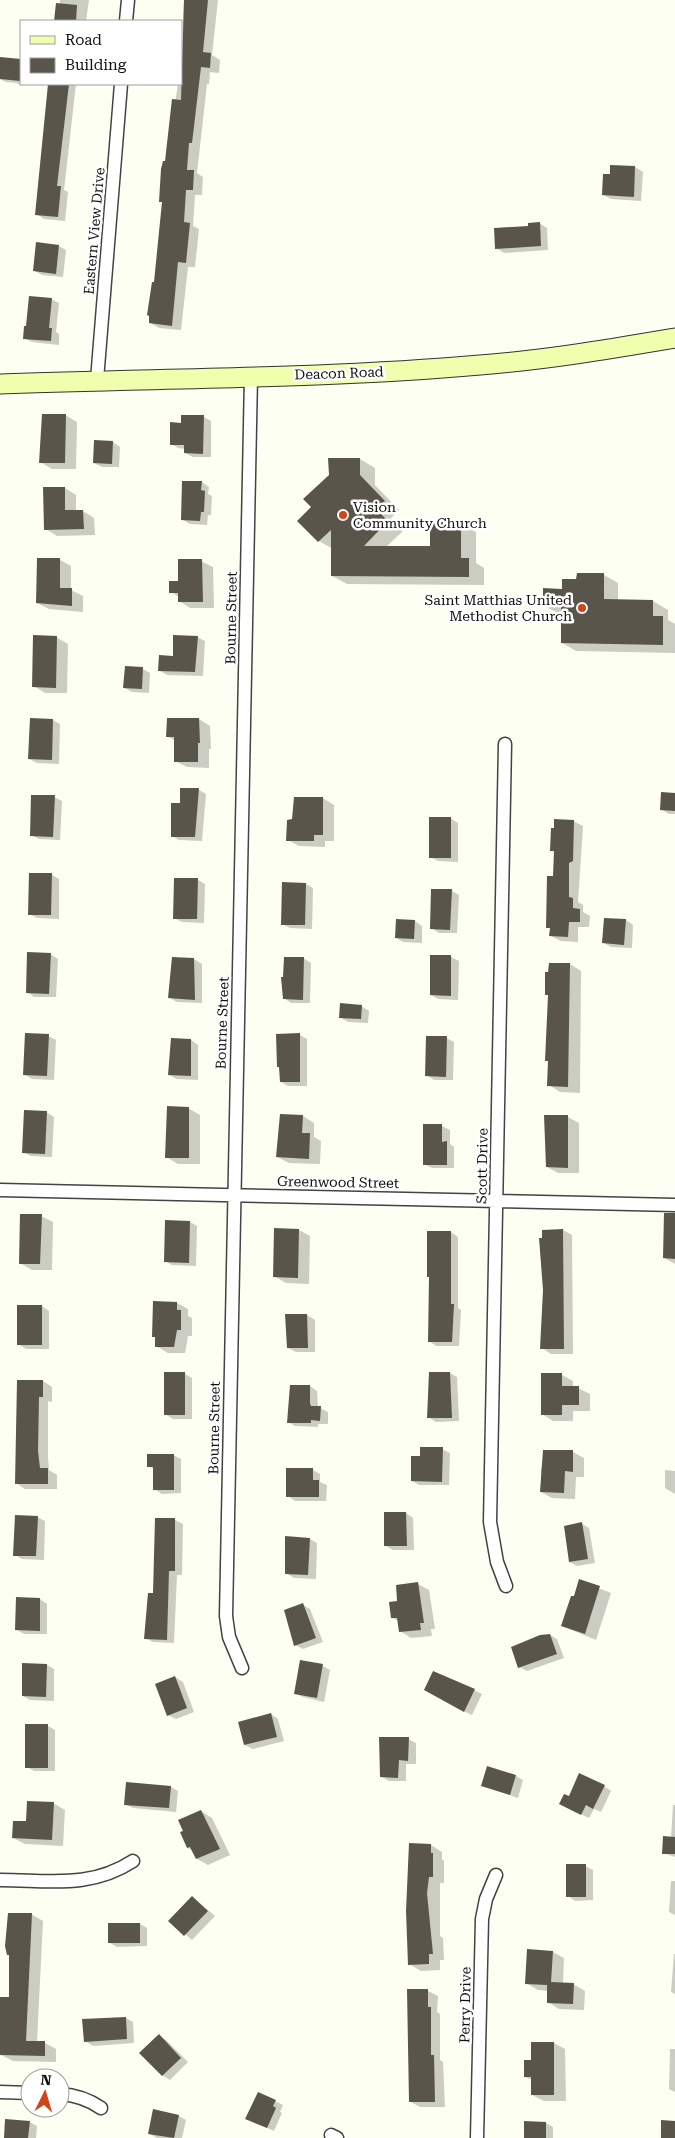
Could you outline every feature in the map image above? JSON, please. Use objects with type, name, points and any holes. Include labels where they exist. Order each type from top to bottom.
[{"type":"main road","name":"Deacon Road","points":[[0,384],[251,376],[480,365],[596,352],[675,338]]},
{"type":"street","points":[[126,20],[128,0]]},
{"type":"street","name":"Eastern View Drive","points":[[97,380],[121,85]]},
{"type":"street","name":"Bourne Street","points":[[242,1668],[229,1637],[226,1616],[251,376]]},
{"type":"street","name":"Scott Drive","points":[[505,744],[490,1522],[497,1562],[506,1586]]},
{"type":"street","name":"Greenwood Street","points":[[0,1190],[675,1205]]},
{"type":"street","points":[[0,1880],[85,1881],[117,1871],[133,1861]]},
{"type":"street","name":"Perry Drive","points":[[477,2138],[482,1919],[486,1899],[496,1875]]},
{"type":"street","points":[[0,2092],[20,2093]]},
{"type":"street","points":[[70,2095],[91,2101],[101,2108]]},
{"type":"building","points":[[184,0],[208,0],[203,52],[211,53],[210,68],[201,67],[192,143],[189,143],[187,170],[194,170],[193,190],[186,190],[184,222],[190,223],[186,263],[178,262],[172,326],[149,323],[149,316],[147,315],[152,282],[154,282],[162,202],[159,202],[161,169],[163,161],[165,161],[172,99],[181,100]]},
{"type":"building","points":[[56,3],[77,5],[76,20],[54,20]]},
{"type":"building","points":[[0,57],[20,59],[20,81],[0,79]]},
{"type":"building","points":[[48,85],[69,85],[57,186],[61,186],[58,217],[35,215]]},
{"type":"building","points":[[610,165],[635,166],[634,197],[602,195],[603,174],[610,174]]},
{"type":"building","points":[[540,222],[541,246],[495,249],[494,228],[528,226],[528,223]]},
{"type":"building","points":[[36,242],[59,245],[56,274],[33,271]]},
{"type":"building","points":[[29,296],[52,298],[49,328],[52,328],[51,341],[23,339]]},
{"type":"building","points":[[42,414],[66,414],[65,463],[39,463]]},
{"type":"building","points":[[181,415],[204,415],[203,454],[184,453],[184,445],[170,445],[170,422],[181,423]]},
{"type":"building","points":[[94,440],[113,441],[112,464],[93,463]]},
{"type":"building","name":"Vision Community Church","points":[[328,458],[360,458],[360,475],[385,501],[376,509],[388,521],[364,546],[430,546],[430,522],[461,522],[461,558],[469,558],[469,577],[331,576],[331,530],[318,542],[297,521],[311,507],[303,499],[329,475]]},
{"type":"building","points":[[182,481],[202,481],[201,490],[205,491],[204,512],[201,512],[200,521],[181,520]]},
{"type":"building","points":[[43,487],[65,487],[65,510],[83,510],[84,529],[44,530]]},
{"type":"building","points":[[37,558],[60,558],[60,588],[72,588],[72,606],[36,603]]},
{"type":"building","points":[[178,559],[202,559],[203,602],[178,602],[178,593],[169,593],[169,581],[178,581]]},
{"type":"building","name":"Saint Matthias United Methodist Church","points":[[577,573],[604,573],[604,599],[653,600],[653,616],[663,616],[663,645],[561,643],[561,607],[543,607],[543,588],[562,589],[562,579],[576,579]]},
{"type":"building","points":[[33,635],[57,636],[56,688],[32,687]]},
{"type":"building","points":[[173,635],[198,636],[195,672],[158,671],[159,655],[173,656]]},
{"type":"building","points":[[125,666],[143,667],[142,689],[123,688]]},
{"type":"building","points":[[30,718],[53,719],[52,760],[28,759]]},
{"type":"building","points":[[167,718],[199,718],[200,743],[198,743],[198,762],[174,762],[174,737],[166,737]]},
{"type":"building","points":[[180,788],[199,788],[195,837],[171,837],[171,803],[180,803]]},
{"type":"building","points":[[661,792],[675,793],[675,811],[660,810]]},
{"type":"building","points":[[31,795],[55,795],[53,837],[30,836]]},
{"type":"building","points":[[294,797],[323,797],[323,835],[314,835],[314,841],[286,841],[287,820],[292,819]]},
{"type":"building","points":[[429,817],[451,817],[451,858],[429,858]]},
{"type":"building","points":[[554,819],[574,820],[573,861],[569,863],[569,897],[573,898],[573,908],[580,909],[580,922],[569,922],[568,937],[549,936],[550,928],[546,928],[547,876],[553,876],[554,851],[550,851],[551,828],[554,828]]},
{"type":"building","points":[[29,873],[52,873],[51,915],[28,915]]},
{"type":"building","points":[[174,878],[198,878],[197,919],[173,919]]},
{"type":"building","points":[[282,882],[306,883],[305,925],[281,925]]},
{"type":"building","points":[[431,889],[452,889],[450,930],[430,929]]},
{"type":"building","points":[[604,918],[626,919],[624,945],[602,943]]},
{"type":"building","points":[[396,919],[415,920],[414,939],[395,938]]},
{"type":"building","points":[[27,952],[51,953],[49,994],[26,993]]},
{"type":"building","points":[[430,955],[451,955],[451,996],[430,995]]},
{"type":"building","points":[[172,957],[194,958],[195,1000],[168,998]]},
{"type":"building","points":[[284,957],[304,957],[303,1000],[283,999],[281,977],[283,977]]},
{"type":"building","points":[[549,963],[570,963],[568,1087],[547,1086],[548,1061],[545,1061],[548,995],[545,995],[545,972],[548,972]]},
{"type":"building","points":[[340,1003],[362,1005],[361,1019],[339,1018]]},
{"type":"building","points":[[25,1033],[49,1034],[47,1076],[23,1075]]},
{"type":"building","points":[[300,1033],[300,1082],[280,1082],[279,1067],[277,1067],[276,1034]]},
{"type":"building","points":[[426,1036],[447,1036],[446,1077],[425,1076]]},
{"type":"building","points":[[171,1038],[191,1039],[191,1076],[168,1075]]},
{"type":"building","points":[[167,1106],[189,1107],[189,1158],[165,1158]]},
{"type":"building","points":[[24,1110],[47,1111],[45,1154],[22,1153]]},
{"type":"building","points":[[280,1114],[303,1115],[302,1133],[310,1133],[309,1159],[276,1157]]},
{"type":"building","points":[[544,1115],[568,1115],[568,1168],[546,1167]]},
{"type":"building","points":[[423,1124],[442,1124],[442,1142],[447,1141],[447,1165],[423,1165]]},
{"type":"building","points":[[664,1213],[675,1213],[675,1259],[663,1258]]},
{"type":"building","points":[[20,1214],[42,1214],[40,1264],[19,1264]]},
{"type":"building","points":[[165,1220],[190,1221],[189,1263],[164,1262]]},
{"type":"building","points":[[274,1228],[299,1229],[298,1278],[273,1277]]},
{"type":"building","points":[[563,1229],[564,1349],[540,1349],[543,1290],[539,1238],[542,1238],[542,1230]]},
{"type":"building","points":[[427,1231],[451,1231],[451,1304],[454,1304],[452,1342],[428,1342],[429,1277],[427,1277]]},
{"type":"building","points":[[153,1301],[177,1302],[177,1310],[181,1310],[181,1330],[177,1330],[174,1347],[155,1347],[155,1337],[152,1337]]},
{"type":"building","points":[[17,1305],[42,1305],[42,1345],[17,1345]]},
{"type":"building","points":[[285,1314],[307,1314],[308,1348],[287,1348]]},
{"type":"building","points":[[164,1372],[185,1372],[185,1415],[164,1415]]},
{"type":"building","points":[[429,1372],[450,1372],[452,1418],[427,1418]]},
{"type":"building","points":[[541,1373],[562,1373],[562,1386],[579,1386],[579,1405],[562,1405],[562,1415],[541,1415]]},
{"type":"building","points":[[17,1380],[43,1380],[43,1397],[39,1397],[38,1451],[40,1468],[48,1468],[48,1484],[15,1484]]},
{"type":"building","points":[[290,1385],[310,1385],[311,1406],[321,1406],[320,1421],[311,1420],[311,1423],[287,1423]]},
{"type":"building","points":[[420,1447],[443,1447],[442,1482],[411,1481],[411,1456],[420,1456]]},
{"type":"building","points":[[543,1450],[573,1450],[573,1472],[565,1471],[564,1493],[540,1492]]},
{"type":"building","points":[[147,1454],[174,1454],[174,1490],[153,1490],[153,1467],[147,1467]]},
{"type":"building","points":[[286,1468],[313,1468],[313,1480],[319,1480],[319,1497],[286,1497]]},
{"type":"building","points":[[384,1512],[406,1512],[407,1546],[384,1546]]},
{"type":"building","points":[[15,1515],[38,1516],[36,1556],[13,1556]]},
{"type":"building","points":[[155,1518],[175,1518],[175,1571],[169,1571],[167,1640],[144,1639],[148,1593],[153,1593]]},
{"type":"building","points":[[582,1522],[588,1559],[569,1562],[564,1526]]},
{"type":"building","points":[[285,1536],[310,1538],[308,1575],[285,1574]]},
{"type":"building","points":[[579,1579],[600,1586],[585,1634],[561,1626]]},
{"type":"building","points":[[418,1582],[424,1623],[420,1623],[421,1630],[399,1632],[397,1618],[391,1618],[389,1602],[397,1601],[396,1585]]},
{"type":"building","points":[[16,1597],[40,1598],[40,1631],[15,1630]]},
{"type":"building","points":[[303,1603],[316,1638],[294,1646],[284,1610]]},
{"type":"building","points":[[550,1634],[557,1654],[518,1668],[511,1647],[540,1635]]},
{"type":"building","points":[[300,1660],[323,1664],[317,1698],[294,1694]]},
{"type":"building","points":[[22,1663],[47,1664],[46,1697],[22,1696]]},
{"type":"building","points":[[433,1671],[475,1689],[464,1712],[424,1690]]},
{"type":"building","points":[[175,1676],[187,1708],[167,1716],[155,1684]]},
{"type":"building","points":[[271,1713],[277,1737],[244,1745],[238,1722]]},
{"type":"building","points":[[25,1724],[48,1724],[48,1768],[25,1768]]},
{"type":"building","points":[[379,1737],[409,1737],[408,1761],[399,1760],[398,1778],[380,1777]]},
{"type":"building","points":[[487,1766],[516,1775],[510,1795],[481,1786]]},
{"type":"building","points":[[579,1773],[605,1785],[593,1809],[586,1805],[581,1815],[559,1804],[564,1794],[569,1796]]},
{"type":"building","points":[[126,1782],[171,1786],[169,1808],[124,1805]]},
{"type":"building","points":[[27,1801],[54,1802],[52,1840],[12,1838],[13,1821],[26,1821]]},
{"type":"building","points":[[201,1810],[220,1849],[196,1859],[190,1847],[187,1848],[180,1832],[183,1831],[178,1820]]},
{"type":"building","points":[[663,1836],[675,1837],[675,1854],[662,1854]]},
{"type":"building","points":[[409,1843],[431,1844],[431,1853],[433,1853],[433,1877],[429,1877],[427,1893],[433,1954],[429,1954],[429,1964],[408,1965],[406,1911]]},
{"type":"building","points":[[566,1864],[586,1864],[586,1897],[566,1897]]},
{"type":"building","points":[[192,1896],[208,1911],[184,1936],[168,1921]]},
{"type":"building","points":[[8,1913],[32,1913],[26,2041],[45,2041],[45,2056],[0,2055],[0,1997],[9,1997],[9,1955],[7,1955],[5,1946]]},
{"type":"building","points":[[108,1923],[140,1923],[140,1943],[108,1943]]},
{"type":"building","points":[[527,1949],[553,1951],[551,1982],[574,1983],[573,2004],[547,2003],[547,1985],[525,1984]]},
{"type":"building","points":[[407,1989],[428,1989],[428,2007],[431,2007],[431,2055],[434,2055],[435,2102],[409,2102]]},
{"type":"building","points":[[126,2017],[127,2039],[84,2042],[82,2019]]},
{"type":"building","points":[[159,2034],[181,2058],[162,2076],[139,2053]]},
{"type":"building","points":[[531,2042],[554,2042],[554,2095],[531,2095],[531,2077],[524,2077],[524,2060],[531,2060]]},
{"type":"building","points":[[258,2092],[276,2100],[273,2106],[276,2108],[267,2128],[245,2119]]},
{"type":"building","points":[[153,2109],[179,2115],[174,2138],[148,2134]]},
{"type":"building","points":[[5,2119],[30,2121],[28,2138],[4,2138]]},
{"type":"building","points":[[661,2120],[675,2121],[675,2138],[661,2138]]},
{"type":"building","points":[[524,2121],[546,2122],[546,2138],[524,2138]]},
{"type":"place","name":"Vision Community Church","points":[[343,515]]},
{"type":"place","name":"Saint Matthias United Methodist Church","points":[[582,608]]}]
